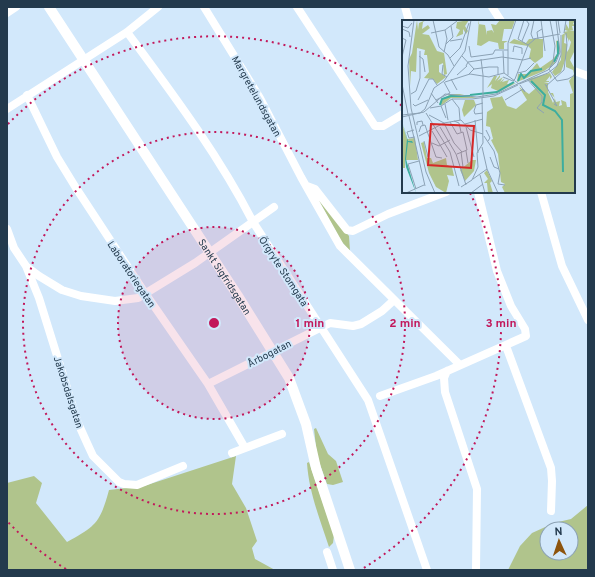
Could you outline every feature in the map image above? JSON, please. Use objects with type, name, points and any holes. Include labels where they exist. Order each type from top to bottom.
[{"type":"street","points":[[7,13],[16,7]]},
{"type":"street","name":"Sankt Sigfridsgatan","points":[[49,7],[273,351],[289,378],[306,424],[316,468],[350,570]]},
{"type":"street","points":[[7,109],[127,32],[158,7]]},
{"type":"street","name":"Margretelundsgatan","points":[[204,7],[260,98],[340,246],[460,364]]},
{"type":"street","points":[[297,7],[375,126],[384,126],[402,115]]},
{"type":"street","points":[[405,7],[409,20]]},
{"type":"street","points":[[492,7],[499,20]]},
{"type":"street","name":"Örgryte Stomgata","points":[[127,32],[204,139],[240,196],[253,222],[368,400],[427,570]]},
{"type":"street","points":[[575,71],[588,76]]},
{"type":"street","name":"Laboratoriegatan","points":[[27,95],[57,157],[76,188],[145,293],[208,384],[245,448]]},
{"type":"street","name":"Margretelundsgatan","points":[[307,186],[315,189],[348,230],[353,231],[388,214],[443,193]]},
{"type":"street","points":[[380,396],[447,371],[526,336],[525,329],[511,306],[497,271],[478,193]]},
{"type":"street","points":[[541,193],[562,266],[588,317]]},
{"type":"street","points":[[26,266],[62,290],[81,296],[97,299],[129,300],[138,298],[209,253],[274,207]]},
{"type":"street","name":"Jakobsdalsgatan","points":[[7,229],[11,249],[26,266],[39,298],[78,423],[93,456],[119,482],[138,486],[183,466]]},
{"type":"street","name":"Årbogatan","points":[[208,384],[330,323],[353,326],[361,324],[382,311],[394,300]]},
{"type":"street","points":[[506,346],[551,468],[551,511]]},
{"type":"street","points":[[447,371],[444,378],[445,392],[477,489],[476,570]]},
{"type":"street","points":[[232,453],[282,434]]},
{"type":"street","points":[[327,552],[333,570]]},
{"type":"green space","points":[[314,192],[349,236],[350,251],[341,241]]},
{"type":"green space","points":[[316,428],[328,454],[336,461],[343,482],[333,485],[327,484],[317,456],[314,429]]},
{"type":"green space","points":[[236,456],[232,484],[246,508],[257,541],[252,548],[255,559],[275,570],[7,570],[7,483],[34,476],[42,483],[36,503],[67,542],[85,532],[96,522],[103,510],[109,490],[144,486]]},
{"type":"green space","points":[[309,462],[334,535],[333,543],[329,547],[312,495],[307,463]]},
{"type":"green space","points":[[588,505],[588,570],[508,570],[520,546],[532,533],[539,530],[539,561],[579,561],[579,521],[562,521],[571,519]]}]
